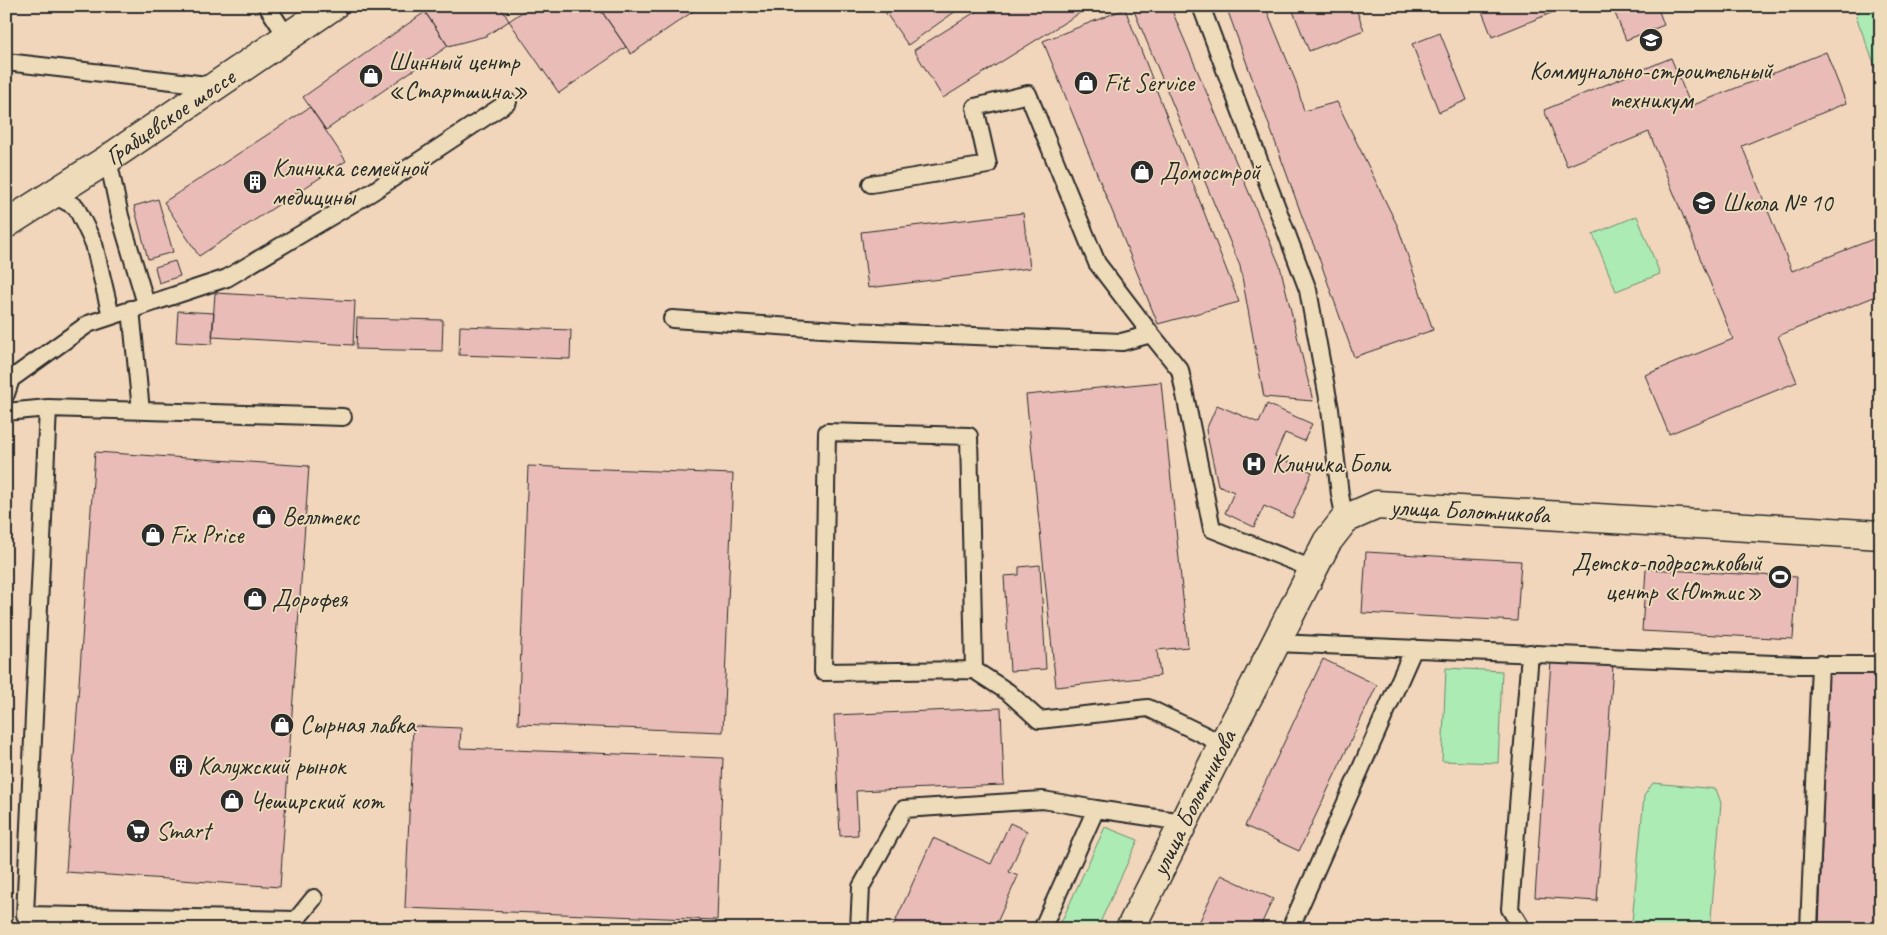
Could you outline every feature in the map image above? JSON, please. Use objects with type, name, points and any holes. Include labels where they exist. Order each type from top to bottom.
[{"type":"street","name":"Грабцевское шоссе","points":[[6,224],[218,86],[287,36],[333,6]]},
{"type":"street","name":"улица Болотникова","points":[[1130,929],[1327,542],[1345,519],[1377,505],[1881,535]]},
{"type":"lane","points":[[266,6],[287,36]]},
{"type":"lane","points":[[1201,6],[1308,290],[1330,409],[1340,495],[1345,519]]},
{"type":"lane","points":[[9,64],[218,86]]},
{"type":"lane","points":[[871,184],[988,166],[975,107],[1028,94],[1097,263],[1180,370],[1212,529],[1313,570]]},
{"type":"lane","points":[[6,394],[11,379],[88,324],[227,278],[372,192],[508,102]]},
{"type":"lane","points":[[108,159],[120,216],[146,304]]},
{"type":"lane","points":[[52,194],[76,207],[94,244],[111,316]]},
{"type":"lane","points":[[131,309],[142,411]]},
{"type":"lane","points":[[672,319],[852,331],[1122,342],[1151,334]]},
{"type":"lane","points":[[48,408],[25,915],[296,920],[314,898]]},
{"type":"lane","points":[[6,412],[48,408],[343,417]]},
{"type":"lane","points":[[974,670],[969,436],[827,432],[824,672],[974,670],[1008,692],[1039,720],[1148,708],[1223,744]]},
{"type":"lane","points":[[1276,643],[1799,665],[1881,665]]},
{"type":"lane","points":[[1290,929],[1414,648]]},
{"type":"lane","points":[[1522,929],[1510,909],[1530,653]]},
{"type":"lane","points":[[1809,929],[1820,664]]},
{"type":"lane","points":[[859,929],[861,887],[904,809],[1043,800],[1184,822]]},
{"type":"lane","points":[[1042,929],[1096,809]]},
{"type":"green space","points":[[1862,6],[1881,6],[1881,81],[1856,17]]},
{"type":"green space","points":[[1637,216],[1660,274],[1616,291],[1593,234]]},
{"type":"green space","points":[[1446,668],[1502,671],[1498,763],[1442,761]]},
{"type":"green space","points":[[1653,783],[1716,789],[1721,803],[1710,929],[1635,929],[1632,922],[1644,796]]},
{"type":"green space","points":[[1105,827],[1138,840],[1097,929],[1058,929]]},
{"type":"building","points":[[434,6],[500,6],[509,21],[486,36],[448,46],[425,12]]},
{"type":"building","points":[[531,6],[598,6],[626,47],[559,93],[509,21]]},
{"type":"building","points":[[598,6],[701,6],[631,54]]},
{"type":"building","points":[[881,6],[963,6],[908,45]]},
{"type":"building","points":[[985,6],[1091,6],[943,98],[914,50]]},
{"type":"building","points":[[1132,6],[1170,6],[1280,266],[1313,401],[1264,397],[1240,266]]},
{"type":"building","points":[[1226,6],[1265,6],[1296,82],[1304,111],[1337,102],[1398,227],[1433,330],[1354,357]]},
{"type":"building","points":[[1291,6],[1355,6],[1364,30],[1309,51]]},
{"type":"building","points":[[1480,6],[1560,6],[1561,9],[1492,37]]},
{"type":"building","points":[[1612,6],[1657,6],[1664,25],[1626,40]]},
{"type":"building","name":"Домострой","points":[[1125,9],[1239,302],[1158,324],[1043,41]]},
{"type":"building","points":[[425,12],[448,46],[326,130],[303,97]]},
{"type":"building","points":[[1440,33],[1467,100],[1439,112],[1412,44]]},
{"type":"building","points":[[1826,52],[1846,103],[1742,146],[1792,271],[1881,236],[1881,294],[1778,336],[1797,382],[1669,434],[1645,375],[1733,339],[1649,132],[1567,166],[1544,110],[1671,58],[1691,106]]},
{"type":"building","name":"Клиника семейной медицины","points":[[310,107],[346,161],[199,256],[164,202]]},
{"type":"building","points":[[158,199],[173,252],[148,259],[134,206]]},
{"type":"building","points":[[1023,213],[1030,268],[868,288],[861,232]]},
{"type":"building","points":[[175,261],[180,276],[159,283],[155,267]]},
{"type":"building","points":[[215,293],[355,301],[353,345],[212,337]]},
{"type":"building","points":[[178,311],[214,313],[212,344],[176,342]]},
{"type":"building","points":[[357,318],[443,320],[442,351],[356,349]]},
{"type":"building","points":[[460,326],[571,330],[570,359],[459,355]]},
{"type":"building","points":[[1161,382],[1188,647],[1157,650],[1160,676],[1056,687],[1026,395]]},
{"type":"building","name":"Клиника Боли","points":[[1267,404],[1312,424],[1304,441],[1285,433],[1275,456],[1312,472],[1292,518],[1264,506],[1254,527],[1225,513],[1234,492],[1218,485],[1206,430],[1217,405],[1259,423]]},
{"type":"building","name":"Калужский рынок","points":[[95,452],[309,466],[280,887],[66,872]]},
{"type":"building","points":[[528,466],[733,474],[723,732],[518,724]]},
{"type":"building","points":[[1366,552],[1521,561],[1517,621],[1362,613]]},
{"type":"building","points":[[1040,565],[1046,669],[1010,671],[1004,576],[1019,575],[1019,567]]},
{"type":"building","points":[[1646,569],[1797,577],[1793,639],[1642,631]]},
{"type":"building","points":[[1323,659],[1377,685],[1299,851],[1245,826]]},
{"type":"building","points":[[1551,661],[1613,665],[1597,901],[1535,897]]},
{"type":"building","points":[[1828,670],[1881,672],[1881,776],[1876,929],[1819,929]]},
{"type":"building","points":[[1001,708],[1004,785],[856,791],[858,835],[840,836],[834,715]]},
{"type":"building","points":[[413,726],[461,728],[460,748],[723,758],[717,920],[405,908]]},
{"type":"building","points":[[1010,823],[1027,831],[1009,872],[1018,876],[994,929],[892,929],[933,838],[991,864]]},
{"type":"building","points":[[1221,875],[1273,899],[1259,929],[1196,929]]},
{"type":"place","name":"Коммунально-строительный техникум","points":[[1651,40]]},
{"type":"place","name":"Шинный центр «Стартшина»","points":[[371,76]]},
{"type":"place","name":"Fit Service","points":[[1086,83]]},
{"type":"place","name":"Домострой","points":[[1142,172]]},
{"type":"place","name":"Клиника семейной медицины","points":[[255,182]]},
{"type":"place","name":"Школа № 10","points":[[1704,203]]},
{"type":"place","name":"Клиника Боли","points":[[1254,464]]},
{"type":"place","name":"Веллтекс","points":[[264,517]]},
{"type":"place","name":"Fix Price","points":[[153,535]]},
{"type":"place","name":"Детско-подростковый центр «Юттис»","points":[[1780,577]]},
{"type":"place","name":"Дорофея","points":[[255,599]]},
{"type":"place","name":"Сырная лавка","points":[[282,725]]},
{"type":"place","name":"Калужский рынок","points":[[181,766]]},
{"type":"place","name":"Чеширский кот","points":[[232,801]]},
{"type":"place","name":"Smart","points":[[138,831]]}]
